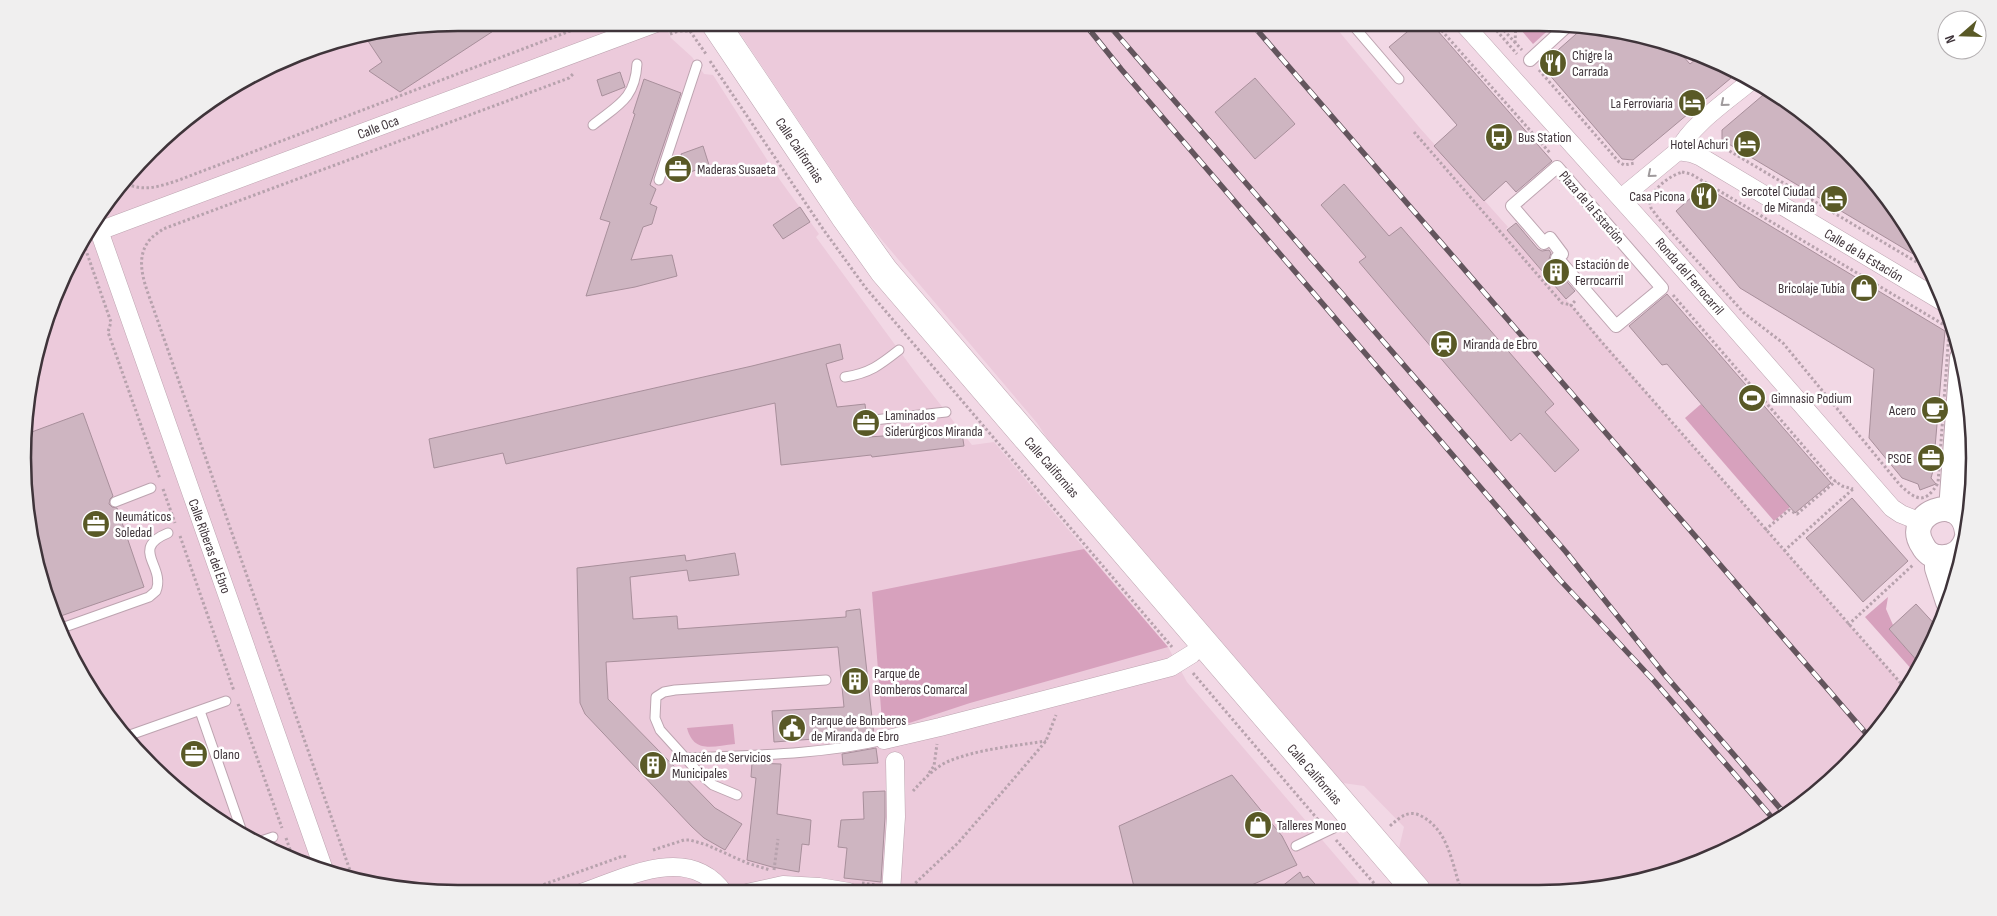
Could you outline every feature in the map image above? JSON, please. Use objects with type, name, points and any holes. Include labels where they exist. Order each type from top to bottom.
[{"type":"highway","name":"Calle Californias","points":[[691,31],[873,280],[1193,653],[1374,842],[1412,885]]},
{"type":"highway","name":"Calle Californias","points":[[721,31],[844,215],[884,271],[1334,828],[1391,885]]},
{"type":"main road","points":[[1950,510],[1960,387]]},
{"type":"main road","points":[[1951,551],[1926,550],[1922,544],[1919,530],[1921,522],[1925,517],[1937,510],[1950,510],[1962,517]]},
{"type":"main road","points":[[1944,591],[1937,568],[1951,551],[1959,533]]},
{"type":"street","name":"Calle Oca","points":[[100,226],[654,31]]},
{"type":"street","name":"Ronda del Ferrocarril","points":[[1471,31],[1621,198],[1892,508],[1921,522]]},
{"type":"street","points":[[1530,60],[1561,32]]},
{"type":"street","points":[[1621,198],[1678,151],[1683,141],[1696,127],[1746,85]]},
{"type":"street","name":"Calle de la Estación","points":[[1678,151],[1692,153],[1701,157],[1933,296]]},
{"type":"street","name":"Plaza de la Estación","points":[[1557,167],[1662,288],[1616,326],[1585,292],[1557,258],[1562,254],[1550,238],[1544,243],[1512,206],[1557,167]]},
{"type":"street","name":"Calle Riberas del Ebro","points":[[98,229],[321,862]]},
{"type":"street","points":[[884,740],[934,729],[1171,667],[1193,653]]},
{"type":"street","points":[[891,885],[896,817],[894,761]]},
{"type":"street","points":[[605,885],[648,870],[671,866],[684,867],[698,872],[717,885]]},
{"type":"lane","points":[[1359,31],[1399,79]]},
{"type":"lane","points":[[593,125],[628,96],[634,87],[637,64]]},
{"type":"lane","points":[[658,180],[698,65]]},
{"type":"lane","points":[[845,377],[863,374],[876,368],[899,350]]},
{"type":"lane","points":[[874,420],[946,412]]},
{"type":"lane","points":[[115,502],[151,488]]},
{"type":"lane","points":[[66,627],[149,597],[156,591],[157,579],[150,554],[150,544],[155,538],[168,533]]},
{"type":"lane","points":[[738,795],[713,785],[698,772],[660,730],[655,718],[656,697],[664,692],[826,680]]},
{"type":"lane","points":[[133,734],[226,702]]},
{"type":"lane","points":[[200,710],[239,825]]},
{"type":"lane","points":[[685,758],[850,748],[884,740]]},
{"type":"lane","points":[[1296,846],[1334,828]]},
{"type":"lane","points":[[266,839],[273,837]]},
{"type":"path","points":[[130,185],[135,187],[157,187],[178,180],[567,31]]},
{"type":"path","points":[[690,31],[823,230],[865,287],[1193,653],[1334,828],[1376,885]]},
{"type":"path","points":[[1443,31],[1556,159]]},
{"type":"path","points":[[1505,31],[1619,162],[1629,165],[1641,158]]},
{"type":"path","points":[[1516,31],[1516,43]]},
{"type":"path","points":[[350,871],[155,313],[142,271],[142,255],[148,242],[163,229],[170,226],[569,78],[575,72]]},
{"type":"path","points":[[1414,132],[1562,303],[1570,305],[1901,684]]},
{"type":"path","points":[[1944,325],[1691,174],[1682,172],[1672,175],[1665,180],[1649,199],[1651,208],[1731,299],[1744,313],[1783,343],[1886,469],[1914,498],[1930,495],[1938,483],[1948,337]]},
{"type":"path","points":[[86,249],[111,322],[108,332],[290,850]]},
{"type":"path","points":[[1670,291],[1836,481],[1842,486],[1853,489],[1784,552]]},
{"type":"path","points":[[1570,305],[1585,292]]},
{"type":"path","points":[[1765,530],[1789,510],[1797,514],[1836,481]]},
{"type":"path","points":[[1848,625],[1951,551]]},
{"type":"path","points":[[914,885],[958,843],[1046,741],[1067,694]]},
{"type":"path","points":[[896,817],[910,794],[934,766],[937,752],[934,729]]},
{"type":"path","points":[[927,776],[948,762],[966,756],[1046,741]]},
{"type":"path","points":[[1374,842],[1406,813],[1416,812],[1435,824],[1448,845],[1460,885]]},
{"type":"path","points":[[774,870],[778,839]]},
{"type":"shaded area","points":[[458,31],[668,31],[671,38],[692,57],[704,74],[713,75],[780,180],[819,234],[816,237],[915,372],[972,445],[994,442],[1168,647],[1187,682],[1361,885],[458,885],[430,884],[375,877],[321,862],[269,841],[245,828],[198,797],[177,779],[156,760],[119,718],[88,671],[75,647],[54,595],[46,568],[39,541],[32,486],[32,430],[35,402],[39,375],[54,321],[75,269],[88,245],[119,198],[137,177],[156,156],[198,119],[245,88],[269,75],[321,54],[375,39],[402,35]]},
{"type":"shaded area","points":[[738,31],[1339,31],[1419,127],[1508,227],[1506,229],[1666,416],[1901,684],[1878,718],[1841,760],[1799,797],[1752,828],[1728,841],[1676,862],[1622,877],[1595,881],[1539,885],[1431,885],[1399,848],[1404,827],[1364,786],[1343,783],[1047,438],[1037,423],[864,218]]},
{"type":"shaded area","points":[[1522,31],[1547,31],[1533,44]]},
{"type":"shaded area","points":[[1701,404],[1790,507],[1774,521],[1685,418]]},
{"type":"shaded area","points":[[1084,549],[1168,647],[970,703],[894,728],[891,721],[882,722],[872,592]]},
{"type":"shaded area","points":[[1888,597],[1886,609],[1893,625],[1889,629],[1915,659],[1911,668],[1865,617]]},
{"type":"shaded area","points":[[733,724],[735,744],[712,747],[699,745],[694,742],[687,728]]},
{"type":"building","points":[[493,31],[400,92],[369,71],[382,62],[368,41],[430,32]]},
{"type":"building","name":"Bus Station","points":[[1408,31],[1438,31],[1552,161],[1516,192],[1506,181],[1484,201],[1434,146],[1457,125],[1389,47]]},
{"type":"building","points":[[1577,33],[1622,39],[1649,46],[1684,57],[1690,64],[1694,61],[1732,77],[1633,160],[1622,159],[1541,65]]},
{"type":"building","points":[[620,72],[625,87],[602,96],[597,80]]},
{"type":"building","points":[[1255,78],[1295,124],[1255,159],[1215,112]]},
{"type":"building","points":[[644,79],[681,93],[650,185],[656,189],[650,204],[657,207],[652,224],[643,227],[631,260],[672,255],[677,276],[635,287],[586,296],[610,222],[600,219],[635,114],[633,113]]},
{"type":"building","points":[[1763,95],[1776,103],[1799,119],[1841,156],[1878,198],[1914,255],[1722,140],[1722,130]]},
{"type":"building","points":[[703,146],[709,165],[688,173],[681,154]]},
{"type":"building","points":[[1344,184],[1389,236],[1401,227],[1554,404],[1545,412],[1579,450],[1555,472],[1520,433],[1511,441],[1359,262],[1366,257],[1321,205]]},
{"type":"building","points":[[1704,186],[1945,331],[1931,478],[1936,484],[1920,490],[1918,484],[1902,478],[1869,438],[1874,369],[1740,288],[1676,211]]},
{"type":"building","points":[[800,207],[810,222],[783,239],[773,225]]},
{"type":"building","points":[[1516,223],[1538,249],[1542,251],[1549,250],[1551,253],[1549,259],[1551,263],[1575,291],[1566,299],[1507,230]]},
{"type":"building","points":[[1667,294],[1831,483],[1795,513],[1667,364],[1662,365],[1629,326]]},
{"type":"building","points":[[840,344],[843,359],[826,364],[837,407],[865,404],[869,437],[937,432],[938,436],[962,433],[964,446],[781,465],[775,403],[506,464],[503,453],[434,468],[429,439],[752,366]]},
{"type":"building","points":[[83,413],[113,496],[109,504],[117,508],[144,587],[62,616],[54,595],[39,541],[32,486],[32,432]]},
{"type":"building","points":[[1852,498],[1908,561],[1863,602],[1806,538]]},
{"type":"building","points":[[735,553],[739,575],[689,581],[687,570],[630,577],[633,619],[677,616],[678,629],[846,617],[846,611],[860,609],[874,736],[841,741],[841,737],[774,742],[772,711],[844,707],[838,647],[606,662],[608,699],[715,808],[742,824],[725,850],[704,838],[692,827],[585,714],[580,703],[577,568],[685,555],[686,561]]},
{"type":"building","points":[[1916,604],[1933,622],[1915,659],[1889,629]]},
{"type":"building","points":[[876,748],[878,763],[843,765],[842,754]]},
{"type":"building","points":[[752,763],[781,764],[777,814],[811,820],[809,845],[802,844],[799,872],[747,860],[756,778],[751,777]]},
{"type":"building","points":[[1232,775],[1282,836],[1297,865],[1252,885],[1134,885],[1119,826]]},
{"type":"building","points":[[885,791],[881,882],[844,878],[847,848],[838,847],[841,820],[864,819],[863,792]]},
{"type":"building","points":[[1300,872],[1303,878],[1308,876],[1316,885],[1284,885]]},
{"type":"railway","points":[[1090,31],[1560,580],[1655,682],[1771,816]]},
{"type":"railway","points":[[1114,31],[1566,552],[1665,675],[1781,809]]},
{"type":"railway","points":[[1258,31],[1865,733]]},
{"type":"place","name":"Chigre la Carrada","points":[[1553,63]]},
{"type":"place","name":"La Ferroviaria","points":[[1692,103]]},
{"type":"place","name":"Bus Station","points":[[1499,137]]},
{"type":"place","name":"Hotel Achuri","points":[[1747,144]]},
{"type":"place","name":"Maderas Susaeta","points":[[678,169]]},
{"type":"place","name":"Casa Picona","points":[[1704,196]]},
{"type":"place","name":"Sercotel Ciudad de Miranda","points":[[1834,199]]},
{"type":"place","name":"Estación de Ferrocarril","points":[[1556,272]]},
{"type":"place","name":"Bricolaje Tubía","points":[[1864,288]]},
{"type":"place","name":"Miranda de Ebro","points":[[1444,344]]},
{"type":"place","name":"Gimnasio Podium","points":[[1752,398]]},
{"type":"place","name":"Acero","points":[[1935,410]]},
{"type":"place","name":"Laminados Siderúrgicos Miranda","points":[[866,423]]},
{"type":"place","name":"PSOE","points":[[1931,458]]},
{"type":"place","name":"Neumáticos Soledad","points":[[96,524]]},
{"type":"place","name":"Parque de Bomberos Comarcal","points":[[855,681]]},
{"type":"place","name":"Parque de Bomberos de Miranda de Ebro","points":[[792,728]]},
{"type":"place","name":"Olano","points":[[194,754]]},
{"type":"place","name":"Almacén de Servicios Municipales","points":[[653,765]]},
{"type":"place","name":"Talleres Moneo","points":[[1258,825]]}]
